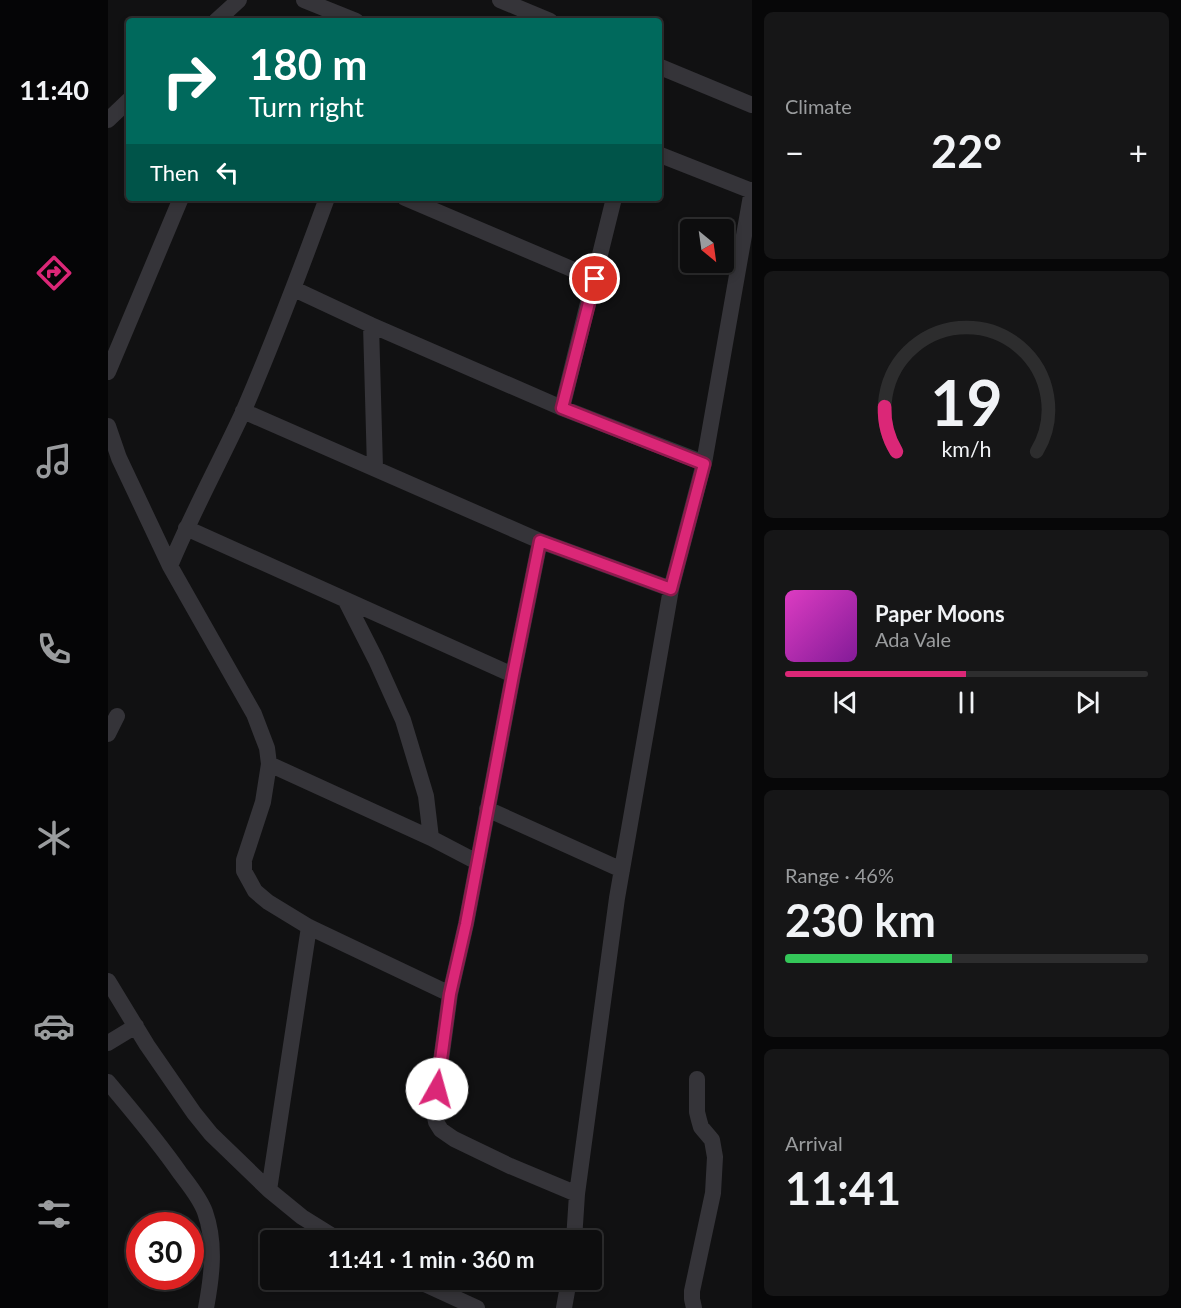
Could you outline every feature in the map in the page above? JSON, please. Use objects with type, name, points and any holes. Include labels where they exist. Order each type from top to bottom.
[{"type":"street","points":[[219,18],[239,0]]},
{"type":"street","points":[[304,0],[347,18]]},
{"type":"street","points":[[500,0],[543,18]]},
{"type":"street","points":[[662,68],[752,105]]},
{"type":"street","points":[[108,120],[126,103]]},
{"type":"street","points":[[575,1230],[622,870],[671,589],[704,464],[752,191],[662,156]]},
{"type":"street","points":[[108,372],[180,201]]},
{"type":"street","points":[[170,566],[243,411],[294,289],[326,201]]},
{"type":"street","points":[[412,201],[595,279]]},
{"type":"street","points":[[562,408],[613,201]]},
{"type":"street","points":[[294,289],[562,408],[704,464]]},
{"type":"street","points":[[371,325],[375,468]]},
{"type":"street","points":[[243,411],[540,541],[671,589]]},
{"type":"street","points":[[108,426],[119,458],[170,566],[254,714],[267,748],[269,764],[263,802],[244,860],[244,871],[255,891],[268,902],[309,927],[450,994]]},
{"type":"street","points":[[186,528],[513,675]]},
{"type":"street","points":[[540,541],[466,924],[450,994],[434,1112],[441,1130],[454,1139],[510,1166],[578,1194]]},
{"type":"street","points":[[346,601],[403,720],[426,796],[431,838]]},
{"type":"street","points":[[108,734],[117,716]]},
{"type":"street","points":[[269,764],[431,838],[477,862]]},
{"type":"street","points":[[487,809],[622,870]]},
{"type":"street","points":[[269,1190],[309,927]]},
{"type":"street","points":[[108,981],[147,1045],[211,1134],[269,1190],[324,1230]]},
{"type":"street","points":[[108,1043],[136,1026]]},
{"type":"street","points":[[694,1308],[692,1291],[713,1193],[715,1157],[712,1140],[701,1127],[697,1112],[697,1079]]},
{"type":"street","points":[[108,1082],[168,1155],[204,1210],[213,1254],[206,1308]]},
{"type":"street","points":[[438,1290],[477,1308]]},
{"type":"street","points":[[564,1308],[568,1290]]},
{"type":"route","points":[[437,1089],[450,994],[466,924],[540,541],[671,589],[704,464],[562,408],[595,279]]}]
